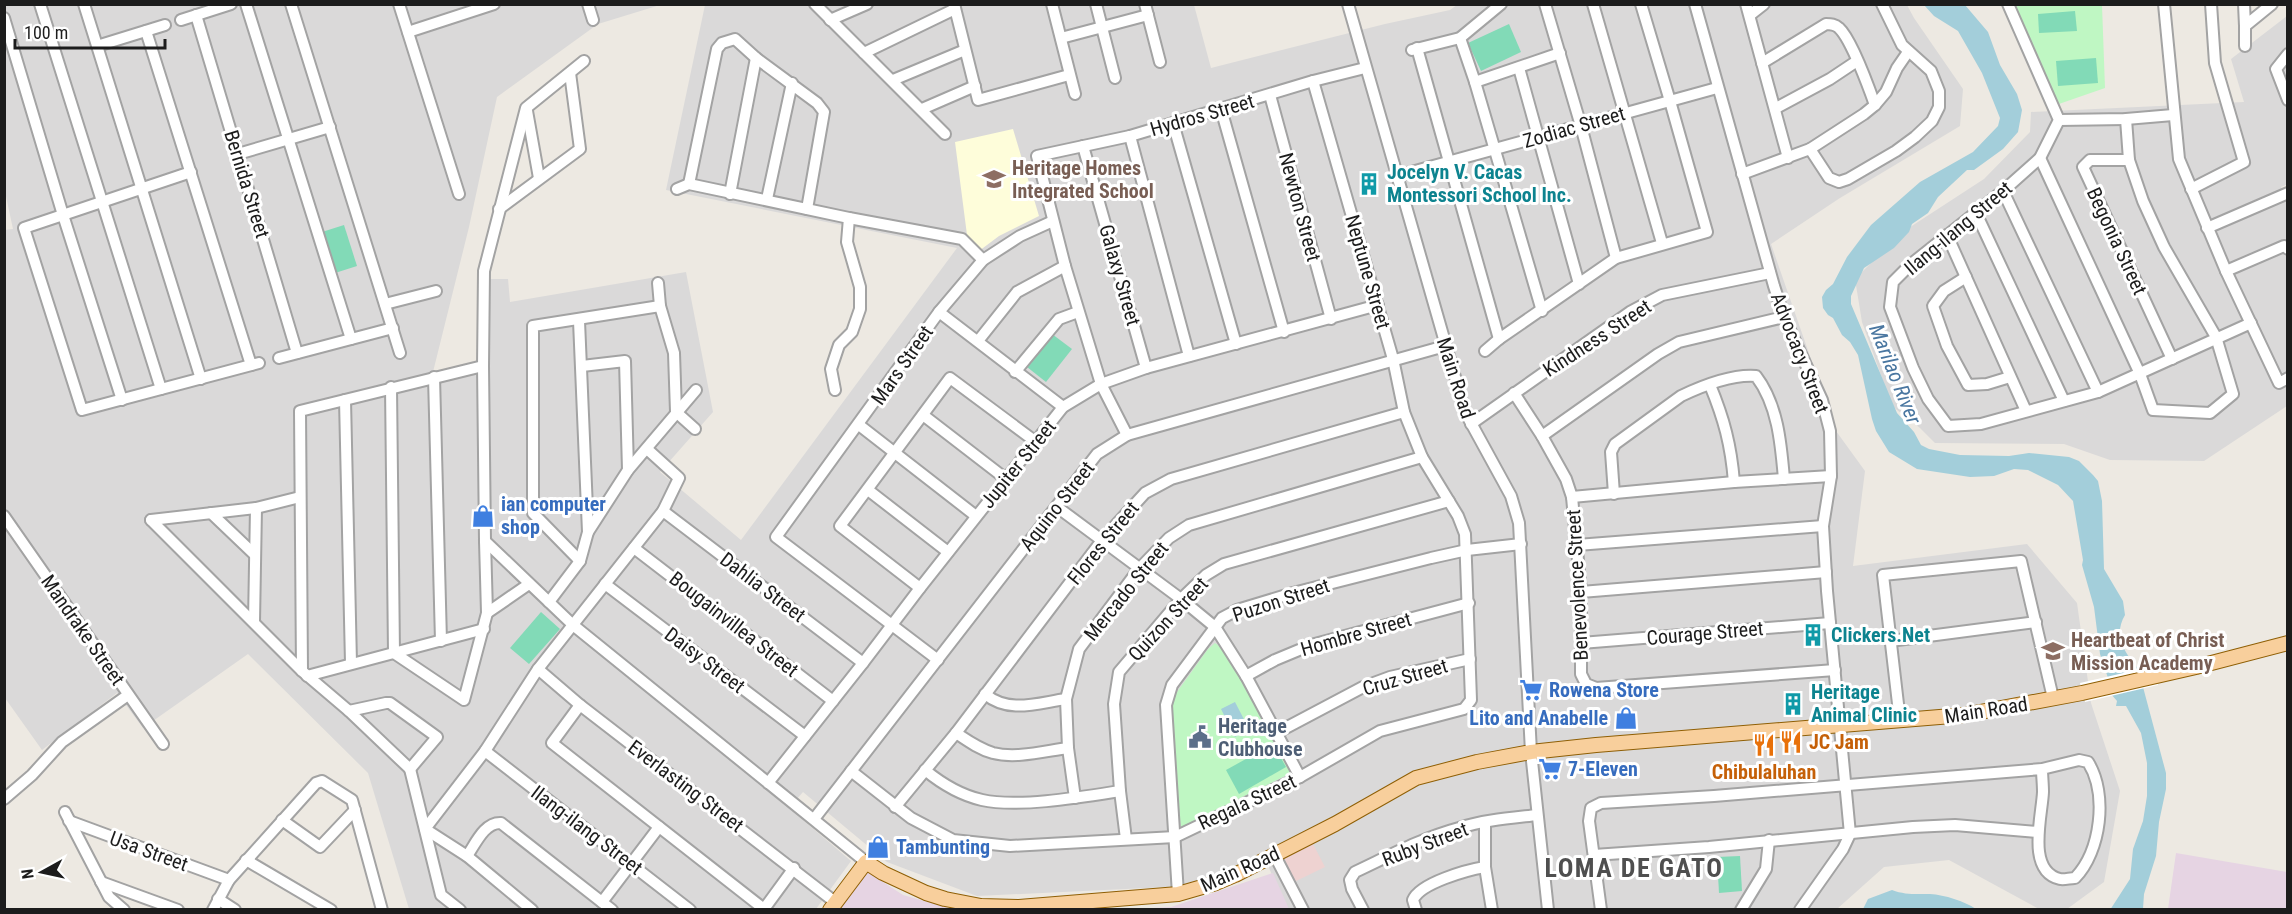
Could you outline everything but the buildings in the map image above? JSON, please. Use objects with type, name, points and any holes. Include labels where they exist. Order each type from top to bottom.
[{"type":"main road","name":"Main Road","points":[[866,862],[892,878],[926,893],[945,900],[981,906],[1019,908],[1178,894],[1216,883],[1335,824],[1416,778],[1477,762],[1531,752],[1596,745],[1964,715],[2082,693],[2288,643]]},
{"type":"main road","points":[[832,906],[866,862]]},
{"type":"street","points":[[40,4],[161,389]]},
{"type":"street","points":[[84,4],[201,379]]},
{"type":"street","points":[[181,20],[231,4]]},
{"type":"street","points":[[246,4],[351,339]]},
{"type":"street","points":[[291,4],[400,353]]},
{"type":"street","points":[[399,4],[459,194]]},
{"type":"street","points":[[408,32],[494,4]]},
{"type":"street","points":[[588,4],[593,20]]},
{"type":"street","points":[[815,4],[945,134]]},
{"type":"street","points":[[830,20],[867,4]]},
{"type":"street","points":[[1052,4],[1075,94]]},
{"type":"street","points":[[1096,4],[1115,78]]},
{"type":"street","name":"Main Road","points":[[1348,4],[1465,412],[1511,496],[1519,523],[1531,752]]},
{"type":"street","points":[[1499,339],[1449,162],[1414,49],[1460,38],[1501,4]]},
{"type":"street","points":[[1545,4],[1581,126],[1616,258]]},
{"type":"street","points":[[1593,4],[1662,243]]},
{"type":"street","points":[[1485,351],[1616,258],[1707,232],[1641,4]]},
{"type":"street","name":"Advocacy Street","points":[[1695,4],[1770,273],[1784,317],[1822,400],[1830,431],[1831,476],[1823,526],[1850,834]]},
{"type":"street","points":[[1764,4],[1748,10],[1788,158]]},
{"type":"street","points":[[1810,149],[1829,178],[1839,182],[1896,151],[1932,121],[1939,107],[1939,91],[1931,71],[1902,45],[1882,4]]},
{"type":"street","points":[[2008,4],[2058,120],[2126,119],[2173,115]]},
{"type":"street","points":[[2164,4],[2179,159],[2226,271],[2279,383],[2288,378]]},
{"type":"street","points":[[2191,189],[2244,162],[2215,63],[2211,4]]},
{"type":"street","points":[[2244,4],[2245,46]]},
{"type":"street","points":[[2245,27],[2272,4]]},
{"type":"street","points":[[864,52],[955,7],[978,100],[1069,75]]},
{"type":"street","points":[[1061,38],[1101,27],[1146,10],[1160,62]]},
{"type":"street","name":"Bernida Street","points":[[196,15],[297,353]]},
{"type":"street","points":[[4,18],[122,400]]},
{"type":"street","points":[[1762,63],[1826,24],[1835,24],[1841,29],[1857,61],[1875,105]]},
{"type":"street","points":[[97,46],[165,25]]},
{"type":"street","points":[[146,31],[255,364],[82,410],[24,228],[191,172]]},
{"type":"street","points":[[1460,38],[1542,311]]},
{"type":"street","points":[[689,184],[717,49],[722,42],[735,39],[756,58],[822,107],[824,112],[807,208]]},
{"type":"street","points":[[893,80],[965,50]]},
{"type":"street","points":[[1742,174],[1810,149],[1875,105],[1886,92],[1897,68],[1908,52]]},
{"type":"street","points":[[1475,82],[1560,53]]},
{"type":"street","points":[[2288,54],[2276,69],[2288,100]]},
{"type":"street","points":[[730,194],[756,58]]},
{"type":"street","points":[[394,653],[464,700],[488,613],[485,541],[484,271],[498,209],[526,108],[584,61]]},
{"type":"street","points":[[1776,108],[1830,79],[1857,61]]},
{"type":"street","name":"Hydros Street","points":[[1053,221],[1037,156],[1130,135],[1365,68]]},
{"type":"street","points":[[1519,68],[1579,284]]},
{"type":"street","points":[[498,209],[579,148],[570,73]]},
{"type":"street","name":"Neptune Street","points":[[1313,81],[1393,359]]},
{"type":"street","points":[[767,199],[792,83]]},
{"type":"street","points":[[922,109],[975,86]]},
{"type":"street","name":"Zodiac Street","points":[[1397,176],[1717,88]]},
{"type":"street","name":"Newton Street","points":[[1270,95],[1331,319]]},
{"type":"street","points":[[526,108],[539,178]]},
{"type":"street","points":[[1221,109],[1284,332]]},
{"type":"street","points":[[2040,158],[2140,374],[2153,410],[2210,413],[2233,394],[2216,337],[2164,247],[2143,201],[2129,160],[2126,119]]},
{"type":"street","name":"Ilang-ilang Street","points":[[2058,120],[2040,158],[2003,191],[1910,265],[1893,282],[1890,307],[1913,368],[1928,399],[1948,426],[1981,424],[2098,392],[2251,323]]},
{"type":"street","points":[[1173,123],[1236,344]]},
{"type":"street","points":[[238,154],[330,127]]},
{"type":"street","points":[[1130,135],[1190,356]]},
{"type":"street","name":"Galaxy Street","points":[[1083,146],[1146,368]]},
{"type":"street","name":"Begonia Street","points":[[2129,160],[2090,160],[2084,167],[2172,359]]},
{"type":"street","points":[[677,189],[689,184],[849,218],[962,238],[983,260]]},
{"type":"street","points":[[2003,191],[2098,392]]},
{"type":"street","points":[[2207,228],[2288,193]]},
{"type":"street","points":[[1976,213],[2064,401]]},
{"type":"street","points":[[836,390],[831,369],[841,341],[852,332],[860,309],[860,287],[847,242],[849,218]]},
{"type":"street","points":[[1053,221],[1101,384],[1127,435]]},
{"type":"street","name":"Mars Street","points":[[893,625],[776,537],[939,312],[983,260],[1020,236],[1053,221]]},
{"type":"street","points":[[1947,235],[2026,411]]},
{"type":"street","points":[[2226,271],[2284,246],[2288,249]]},
{"type":"street","points":[[978,341],[1017,292],[1065,266]]},
{"type":"street","name":"Kindness Street","points":[[1471,424],[1630,312],[1662,296],[1770,273]]},
{"type":"street","points":[[1966,277],[1944,291],[1933,306],[1947,346],[1968,386],[1987,384],[2010,376]]},
{"type":"street","points":[[658,283],[660,306],[674,353],[676,412],[695,429]]},
{"type":"street","points":[[386,304],[436,291]]},
{"type":"street","name":"Jupiter Street","points":[[768,783],[1063,408],[1101,384],[1146,368],[1378,305]]},
{"type":"street","points":[[580,561],[533,513],[533,326],[579,321],[660,306]]},
{"type":"street","points":[[939,312],[1063,408]]},
{"type":"street","points":[[1015,372],[1059,320],[1078,312]]},
{"type":"street","points":[[1542,436],[1658,354],[1679,342],[1784,317]]},
{"type":"street","points":[[579,321],[588,532]]},
{"type":"street","points":[[279,358],[393,328]]},
{"type":"street","name":"Aquino Street","points":[[814,819],[1097,454],[1127,435],[1445,346]]},
{"type":"street","name":"Regala Street","points":[[851,771],[911,818],[953,840],[1010,846],[1175,837],[1300,777],[1380,731],[1464,709],[1471,700],[1465,534],[1458,516],[1422,457],[1404,412],[1393,359]]},
{"type":"street","points":[[582,366],[626,361],[628,470]]},
{"type":"street","points":[[305,674],[300,411],[483,366]]},
{"type":"street","points":[[1614,494],[1611,452],[1615,444],[1680,396],[1746,375],[1756,376],[1763,385],[1772,406],[1781,445],[1784,479]]},
{"type":"street","points":[[434,377],[441,641]]},
{"type":"street","points":[[920,588],[840,526],[950,378],[1036,442]]},
{"type":"street","points":[[1710,385],[1724,419],[1732,450],[1734,482]]},
{"type":"street","points":[[391,387],[394,653]]},
{"type":"street","points":[[549,602],[580,561],[588,532],[628,470],[696,390]]},
{"type":"street","name":"Benevolence Street","points":[[1514,393],[1566,479],[1572,497],[1581,591],[1581,674],[1586,684],[1596,688],[1835,670]]},
{"type":"street","points":[[345,400],[351,663]]},
{"type":"street","name":"Flores Street","points":[[895,807],[956,733],[1103,540],[1145,493],[1171,479],[1404,412]]},
{"type":"street","points":[[923,415],[1006,479]]},
{"type":"street","points":[[860,424],[976,516]]},
{"type":"street","points":[[425,829],[484,751],[538,669],[663,511],[679,478],[647,449]]},
{"type":"street","name":"Mercado Street","points":[[1075,798],[1068,748],[1066,699],[1079,649],[1139,569],[1169,537],[1189,525],[1422,457]]},
{"type":"street","points":[[1572,497],[1734,482],[1831,476]]},
{"type":"street","points":[[868,490],[948,552]]},
{"type":"street","points":[[300,497],[256,508],[151,520],[305,674],[349,711],[410,769],[441,895],[460,909]]},
{"type":"street","name":"Quizon Street","points":[[1126,839],[1114,704],[1119,672],[1182,599],[1206,575],[1224,564],[1449,501]]},
{"type":"street","points":[[1057,507],[1182,599],[1215,627],[1278,732],[1300,777]]},
{"type":"street","points":[[254,622],[256,508]]},
{"type":"street","name":"Dahlia Street","points":[[663,511],[863,663]]},
{"type":"street","points":[[211,513],[255,555]]},
{"type":"street","name":"Mandrake Street","points":[[4,516],[163,744]]},
{"type":"street","points":[[1577,545],[1823,526]]},
{"type":"street","points":[[485,541],[573,625],[866,862]]},
{"type":"street","name":"Puzon Street","points":[[1178,894],[1166,705],[1172,685],[1222,618],[1237,610],[1293,593],[1467,550],[1521,544]]},
{"type":"street","name":"Bougainvillea Street","points":[[634,548],[833,701]]},
{"type":"street","points":[[1900,721],[1883,575],[2021,561],[2053,698]]},
{"type":"street","points":[[1581,591],[1826,572]]},
{"type":"street","points":[[488,613],[529,584]]},
{"type":"street","name":"Daisy Street","points":[[605,584],[805,736]]},
{"type":"street","name":"Hombre Street","points":[[1246,676],[1275,660],[1311,645],[1469,603]]},
{"type":"street","points":[[1890,641],[2036,622]]},
{"type":"street","name":"Courage Street","points":[[1581,643],[1830,623]]},
{"type":"street","points":[[893,625],[938,660]]},
{"type":"street","points":[[305,674],[484,629]]},
{"type":"street","name":"Cruz Street","points":[[1278,732],[1363,687],[1390,677],[1470,659]]},
{"type":"street","name":"Everlasting Street","points":[[538,669],[580,705],[794,868],[832,906]]},
{"type":"street","points":[[985,694],[993,701],[1010,707],[1066,699]]},
{"type":"street","points":[[4,799],[32,775],[62,742],[128,696]]},
{"type":"street","points":[[349,711],[390,703],[437,737],[410,769]]},
{"type":"street","points":[[580,705],[552,743],[764,909],[794,868]]},
{"type":"street","points":[[956,733],[976,746],[995,753],[1020,754],[1068,748]]},
{"type":"street","name":"Ilang-ilang Street","points":[[484,751],[690,909]]},
{"type":"street","points":[[1531,752],[1548,909]]},
{"type":"street","points":[[1601,909],[1589,821],[1592,808],[1601,803],[1714,796],[2042,768],[2079,760],[2088,762],[2093,770],[2100,792],[2101,810],[2085,868],[2074,878],[2059,879],[2045,869],[2038,851],[2043,794],[2042,768]]},
{"type":"street","points":[[925,770],[955,790],[983,800],[1011,803],[1075,798],[1120,791]]},
{"type":"street","points":[[235,909],[216,904],[229,880],[316,783],[322,781],[352,800],[382,909]]},
{"type":"street","points":[[282,820],[320,847],[355,810]]},
{"type":"street","name":"Ruby Street","points":[[1363,909],[1352,889],[1350,880],[1355,872],[1406,848],[1458,828],[1537,815]]},
{"type":"street","name":"Usa Street","points":[[101,882],[67,817],[229,880]]},
{"type":"street","points":[[1485,822],[1485,867],[1492,909]]},
{"type":"street","points":[[467,856],[487,828],[501,823],[612,909]]},
{"type":"street","points":[[1594,855],[1709,848],[1769,840],[1913,827],[1955,825],[2038,832]]},
{"type":"street","points":[[602,902],[659,827]]},
{"type":"street","points":[[425,829],[467,856],[532,909]]},
{"type":"street","points":[[1800,909],[1843,849],[1850,834]]},
{"type":"street","points":[[1741,909],[1766,869],[1769,840]]},
{"type":"street","points":[[1274,854],[1303,909]]},
{"type":"street","points":[[246,860],[332,909]]},
{"type":"street","points":[[1416,909],[1413,900],[1416,892],[1425,886],[1485,867]]},
{"type":"street","points":[[101,882],[109,897],[124,909]]},
{"type":"street","points":[[101,882],[178,909]]},
{"type":"shaded area","points":[[4,5],[660,5],[598,24],[497,97],[469,227],[433,372],[490,358],[489,279],[508,279],[510,302],[686,272],[713,412],[660,472],[741,540],[957,248],[666,190],[705,5],[1194,5],[1211,68],[1450,10],[1457,5],[1907,5],[1963,89],[1960,126],[1840,198],[1771,244],[1836,431],[1865,471],[1853,566],[2027,544],[2077,603],[2091,703],[2120,791],[2104,882],[2067,909],[2039,909],[1949,860],[1884,867],[1837,909],[1288,910],[1263,855],[1188,886],[977,896],[887,862],[803,792],[789,808],[851,861],[816,909],[409,909],[368,773],[248,654],[143,728],[117,693],[42,750],[5,698],[4,230],[13,229],[4,187]]},
{"type":"shaded area","points":[[2287,16],[2288,184],[2281,187],[2288,198],[2287,406],[2204,461],[2110,460],[2064,444],[1935,443],[1892,406],[1862,322],[1855,279],[1901,233],[1984,179],[2030,132],[2031,112],[2244,102],[2231,59]]},
{"type":"shaded area","name":"Heritage Homes Integrated School","points":[[1013,129],[1039,216],[999,236],[979,251],[967,235],[955,142]]},
{"type":"shaded area","points":[[1313,844],[1325,867],[1292,883],[1281,860]]},
{"type":"shaded area","points":[[2176,853],[2287,872],[2287,909],[2168,909]]},
{"type":"shaded area","points":[[866,871],[903,895],[953,909],[837,910]]},
{"type":"shaded area","points":[[1273,873],[1289,909],[1135,909],[1171,907]]},
{"type":"green space","points":[[2014,5],[2102,5],[2105,88],[2056,105]]},
{"type":"green space","points":[[2075,11],[2077,31],[2039,33],[2038,14]]},
{"type":"green space","points":[[1509,24],[1521,52],[1481,71],[1468,43]]},
{"type":"green space","points":[[2096,58],[2098,83],[2058,86],[2056,61]]},
{"type":"green space","points":[[344,225],[357,266],[335,273],[322,232]]},
{"type":"green space","points":[[1052,334],[1072,349],[1046,382],[1027,367]]},
{"type":"green space","points":[[541,612],[560,629],[529,664],[510,648]]},
{"type":"green space","points":[[1215,643],[1244,682],[1293,772],[1181,828],[1169,703],[1208,649]]},
{"type":"green space","points":[[1273,744],[1286,767],[1239,794],[1226,770]]},
{"type":"green space","points":[[1740,856],[1742,891],[1719,893],[1717,857]]},
{"type":"water","points":[[1924,5],[1965,5],[1988,32],[2000,65],[2017,94],[2022,110],[2018,132],[2003,149],[1974,170],[1967,170],[1938,197],[1928,213],[1912,224],[1909,232],[1894,248],[1864,268],[1851,296],[1851,304],[1897,413],[1914,432],[1921,445],[1929,449],[1960,455],[2009,456],[2029,453],[2069,457],[2079,461],[2098,481],[2102,501],[2104,569],[2123,601],[2125,615],[2120,631],[2122,645],[2140,671],[2108,678],[2100,654],[2094,607],[2082,565],[2073,501],[2058,485],[2028,470],[2014,469],[1994,476],[1970,477],[1917,469],[1889,452],[1876,431],[1872,419],[1858,355],[1850,342],[1842,335],[1833,318],[1823,308],[1822,297],[1826,290],[1833,284],[1847,257],[1871,225],[1920,182],[1973,152],[1998,126],[2000,118],[1982,73],[1958,31],[1934,16]]},
{"type":"water","points":[[2143,687],[2166,773],[2166,789],[2159,822],[2156,856],[2144,894],[2143,909],[2110,910],[2130,879],[2133,849],[2143,821],[2147,796],[2147,763],[2141,733],[2126,706],[2116,706],[2117,701],[2111,694]]},
{"type":"water","points":[[1235,702],[1249,729],[1235,737],[1221,709]]},
{"type":"water","points":[[1892,890],[1942,896],[1976,909],[1863,909],[1868,899]]},
{"type":"pier","points":[[2154,666],[2158,685],[2085,702],[2080,683]]},
{"type":"place","name":"Heritage Homes Integrated School","points":[[994,179]]},
{"type":"place","name":"Jocelyn V. Cacas Montessori School Inc.","points":[[1369,184]]},
{"type":"place","name":"ian computer shop","points":[[483,516]]},
{"type":"place","name":"Clickers.Net","points":[[1813,635]]},
{"type":"place","name":"Heartbeat of Christ Mission Academy","points":[[2053,651]]},
{"type":"place","name":"Rowena Store","points":[[1531,690]]},
{"type":"place","name":"Heritage Animal Clinic","points":[[1793,704]]},
{"type":"place","name":"Lito and Anabelle","points":[[1626,718]]},
{"type":"place","name":"Heritage Clubhouse","points":[[1200,737]]},
{"type":"place","name":"JC Jam","points":[[1791,742]]},
{"type":"place","name":"Chibulaluhan","points":[[1764,745]]},
{"type":"place","name":"7-Eleven","points":[[1550,769]]},
{"type":"place","name":"Tambunting","points":[[878,847]]},
{"type":"district","name":"LOMA DE GATO","points":[[1634,868]]},
{"type":"water label","name":"Marilao River","points":[[1895,374]]}]
